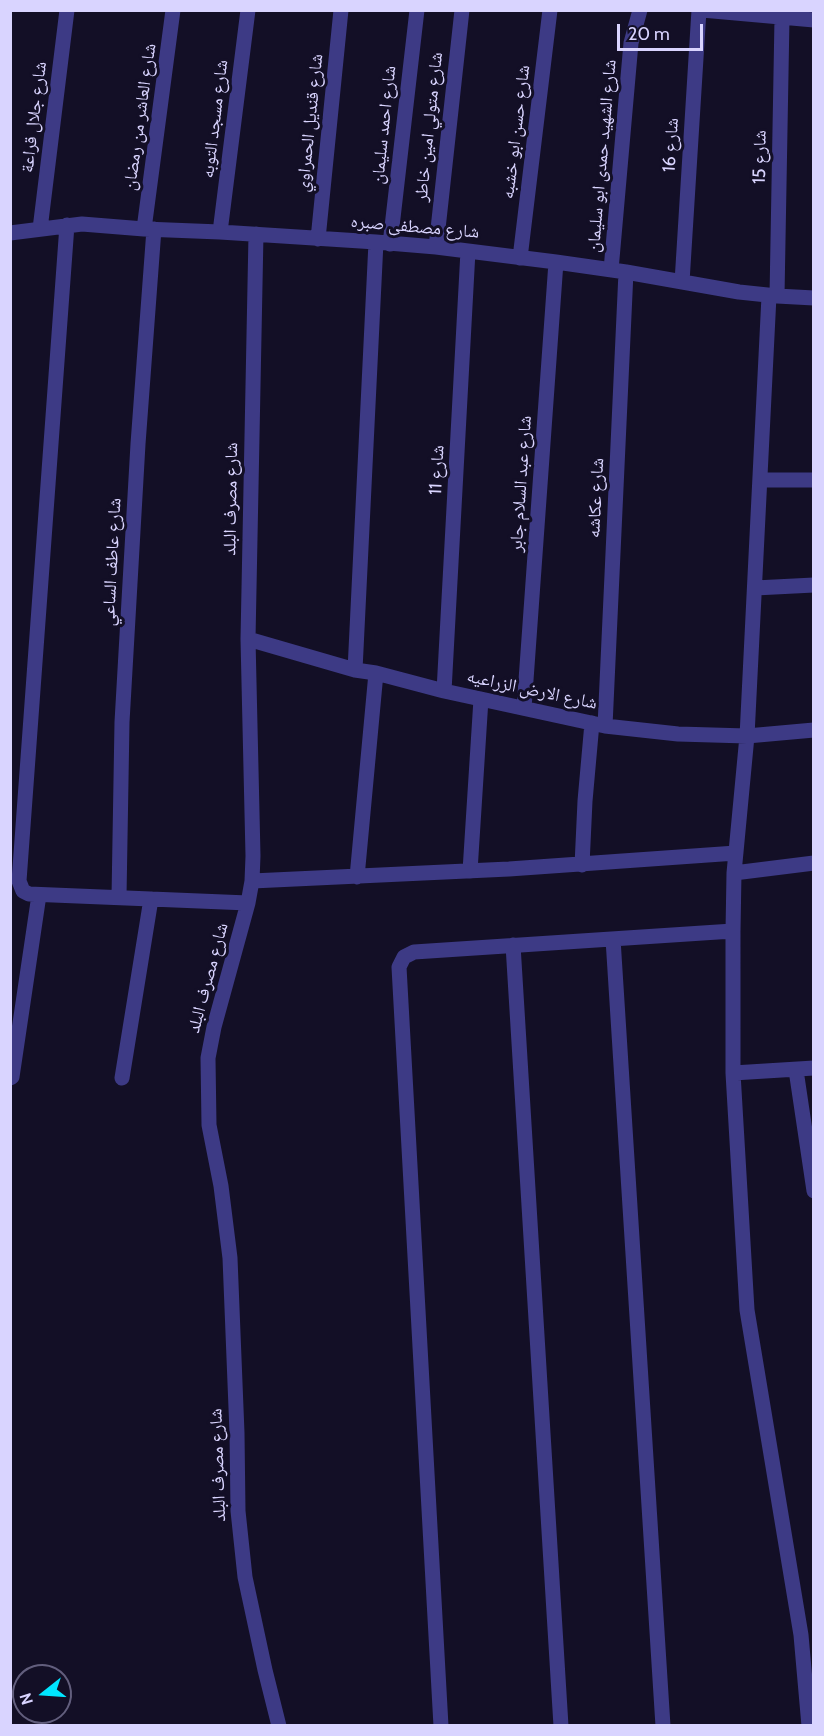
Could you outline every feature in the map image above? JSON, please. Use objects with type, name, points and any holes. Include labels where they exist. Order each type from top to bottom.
[{"type":"street","name":"شارع جلال قراعة","points":[[40,229],[67,10]]},
{"type":"street","name":"شارع العاشر من رمضان","points":[[149,229],[173,10]]},
{"type":"street","name":"شارع مسجد التوبه","points":[[220,232],[248,10]]},
{"type":"street","name":"شارع قنديل الحمراوي","points":[[318,239],[341,10]]},
{"type":"street","name":"شارع احمد سليمان","points":[[355,670],[383,243],[417,10]]},
{"type":"street","name":"شارع متولي امين خاطر","points":[[436,247],[462,10]]},
{"type":"street","name":"شارع حسن ابو خشبه","points":[[520,258],[550,10]]},
{"type":"street","name":"شارع الشهيد حمدى ابو سليمان","points":[[619,271],[632,43],[640,10]]},
{"type":"street","points":[[701,10],[782,18],[808,17]]},
{"type":"street","name":"شارع 16","points":[[682,282],[701,10]]},
{"type":"street","name":"شارع 15","points":[[782,18],[773,296],[760,480],[747,736],[734,873],[733,1073],[747,1310],[801,1635],[809,1725]]},
{"type":"street","name":"شارع مصطفى صبره","points":[[10,233],[82,224],[436,247],[619,271],[773,296],[813,298]]},
{"type":"street","points":[[67,225],[19,881],[23,891],[29,894],[248,903]]},
{"type":"street","name":"شارع عاطف الساعي","points":[[119,897],[123,711],[149,229]]},
{"type":"street","name":"شارع مصرف البلد","points":[[256,234],[248,639],[252,880],[208,1058],[209,1125],[221,1186],[230,1258],[238,1510],[244,1566],[265,1670],[279,1725]]},
{"type":"street","name":"شارع 11","points":[[444,691],[468,251]]},
{"type":"street","name":"شارع عبد السلام جابر","points":[[524,708],[556,262]]},
{"type":"street","name":"شارع عكاشه","points":[[582,865],[585,801],[599,725],[619,271]]},
{"type":"street","points":[[760,480],[813,480]]},
{"type":"street","points":[[755,588],[813,585]]},
{"type":"street","name":"شارع الارض الزراعيه","points":[[248,639],[355,670],[599,725],[678,734],[747,736],[813,730]]},
{"type":"street","points":[[357,877],[376,673]]},
{"type":"street","points":[[470,872],[481,699]]},
{"type":"street","points":[[252,880],[470,872],[736,853]]},
{"type":"street","points":[[734,873],[813,863]]},
{"type":"street","points":[[10,1078],[12,1077],[39,894]]},
{"type":"street","points":[[122,1078],[151,899]]},
{"type":"street","points":[[441,1725],[399,967],[404,957],[414,952],[733,931]]},
{"type":"street","points":[[613,939],[663,1725]]},
{"type":"street","points":[[513,945],[561,1725]]},
{"type":"street","points":[[733,1073],[813,1068]]},
{"type":"street","points":[[796,1070],[813,1191]]}]
